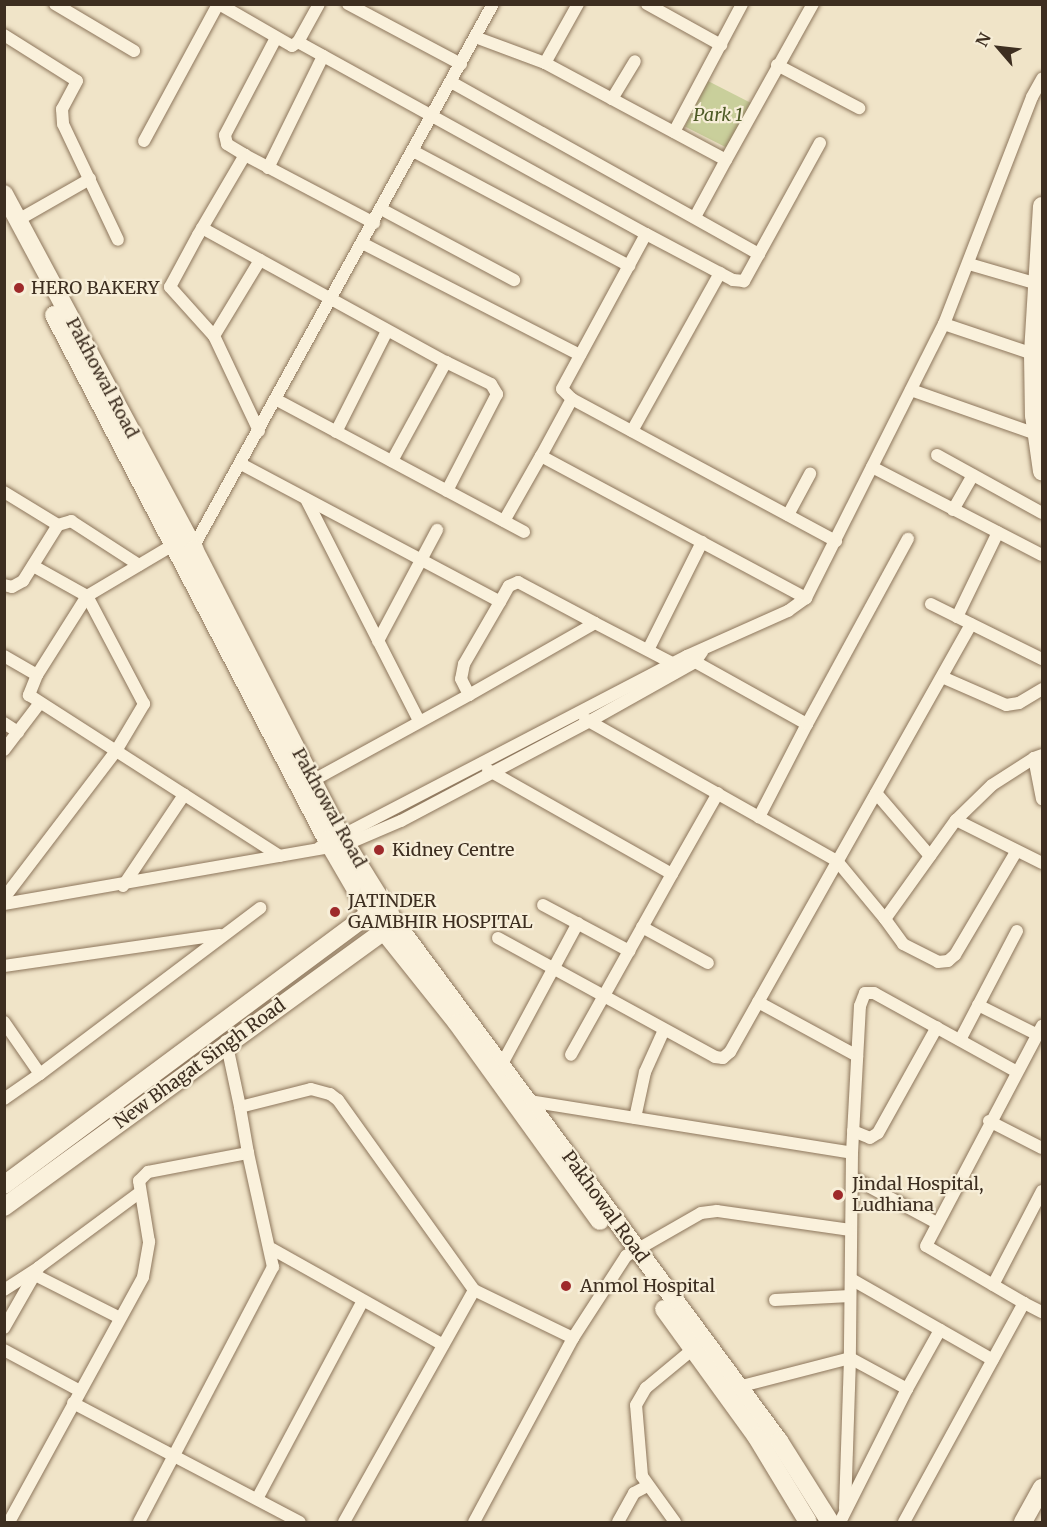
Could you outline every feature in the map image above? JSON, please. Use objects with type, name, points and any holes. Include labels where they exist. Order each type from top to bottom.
[{"type":"street","points":[[55,4],[134,51]]},
{"type":"street","points":[[144,141],[223,6],[292,46],[298,42],[319,4]]},
{"type":"street","points":[[348,4],[461,64]]},
{"type":"street","points":[[280,856],[39,704],[29,694],[37,675],[87,596],[139,565],[184,543],[241,464],[493,4]]},
{"type":"street","points":[[546,63],[578,4]]},
{"type":"street","points":[[647,4],[721,45]]},
{"type":"street","points":[[674,132],[742,4]]},
{"type":"street","points":[[695,217],[777,64],[813,4]]},
{"type":"street","points":[[4,35],[77,81],[61,115],[118,240]]},
{"type":"street","points":[[476,37],[546,63],[726,160]]},
{"type":"street","points":[[276,38],[225,135],[227,144],[374,223]]},
{"type":"street","points":[[298,42],[434,114],[646,234],[720,273],[744,281],[820,142]]},
{"type":"street","points":[[268,168],[323,56]]},
{"type":"street","points":[[612,99],[635,61]]},
{"type":"street","points":[[777,64],[859,108]]},
{"type":"street","points":[[4,904],[123,886],[280,856],[333,843],[401,821],[590,722],[678,666],[788,611],[806,598],[944,324],[1032,97],[1042,79]]},
{"type":"street","points":[[451,82],[759,254]]},
{"type":"street","points":[[413,151],[629,266]]},
{"type":"street","points":[[245,155],[170,287],[214,336],[259,431]]},
{"type":"street","points":[[11,220],[90,179]]},
{"type":"street","name":"Pakhowal Road","points":[[4,194],[11,220],[312,781],[333,843]]},
{"type":"street","points":[[1042,206],[1034,283],[1038,327],[1033,354],[1038,376],[1036,434],[1042,461]]},
{"type":"street","points":[[381,209],[514,280]]},
{"type":"street","points":[[202,228],[387,331],[491,384],[498,394],[447,491]]},
{"type":"street","points":[[646,234],[562,387],[572,399],[836,541]]},
{"type":"street","points":[[362,243],[580,355]]},
{"type":"street","points":[[214,336],[260,260]]},
{"type":"street","points":[[969,264],[1034,283]]},
{"type":"street","points":[[632,431],[720,273]]},
{"type":"street","points":[[944,324],[1033,354]]},
{"type":"street","points":[[336,432],[387,331]]},
{"type":"street","points":[[392,461],[446,362]]},
{"type":"street","points":[[910,390],[1036,434]]},
{"type":"street","points":[[504,521],[572,399]]},
{"type":"street","points":[[277,400],[524,532]]},
{"type":"street","points":[[938,455],[1042,513]]},
{"type":"street","points":[[541,456],[806,598]]},
{"type":"street","points":[[241,464],[500,602]]},
{"type":"street","points":[[872,467],[1042,555]]},
{"type":"street","points":[[788,515],[810,474]]},
{"type":"street","points":[[953,510],[973,475]]},
{"type":"street","points":[[4,492],[58,525]]},
{"type":"street","points":[[306,499],[419,722]]},
{"type":"street","points":[[4,585],[20,585],[58,525],[71,521],[139,565]]},
{"type":"street","points":[[378,641],[437,530]]},
{"type":"street","points":[[957,617],[998,532]]},
{"type":"street","points":[[759,817],[908,540]]},
{"type":"street","points":[[648,650],[702,542]]},
{"type":"street","name":"Pakhowal Road","points":[[184,543],[182,564],[333,843],[377,909],[457,1023],[838,1520]]},
{"type":"street","points":[[4,898],[116,751],[144,704],[87,596],[33,566]]},
{"type":"street","points":[[469,695],[461,679],[464,664],[509,586],[518,582],[678,666]]},
{"type":"street","points":[[931,604],[1042,658]]},
{"type":"street","points":[[312,781],[595,623]]},
{"type":"street","points":[[498,938],[664,1030],[715,1057],[723,1058],[758,1002],[971,624]]},
{"type":"street","points":[[4,656],[37,675]]},
{"type":"street","points":[[694,657],[807,724]]},
{"type":"street","points":[[333,843],[576,713],[678,666]]},
{"type":"street","points":[[942,677],[1006,705],[1019,703],[1042,689]]},
{"type":"street","points":[[4,750],[39,704]]},
{"type":"street","points":[[576,713],[837,861],[903,944],[938,962],[948,962],[955,955],[1016,852]]},
{"type":"street","points":[[4,723],[18,732]]},
{"type":"street","points":[[885,919],[956,820],[992,785],[1038,756],[1042,799]]},
{"type":"street","points":[[479,765],[672,874]]},
{"type":"street","points":[[571,1055],[718,793]]},
{"type":"street","points":[[876,793],[930,856]]},
{"type":"street","points":[[123,886],[184,795]]},
{"type":"street","points":[[956,820],[1042,863]]},
{"type":"street","points":[[543,905],[629,951]]},
{"type":"street","points":[[4,1099],[260,908]]},
{"type":"street","name":"New Bhagat Singh Road","points":[[4,1185],[377,909]]},
{"type":"street","points":[[502,1064],[578,923]]},
{"type":"street","name":"Pakhowal Road","points":[[389,926],[502,1064],[529,1101],[693,1349],[756,1436],[808,1522]]},
{"type":"street","name":"New Bhagat Singh Road","points":[[4,1207],[389,926]]},
{"type":"street","points":[[642,927],[708,963]]},
{"type":"street","points":[[960,1040],[1017,931]]},
{"type":"street","points":[[6,967],[223,934]]},
{"type":"street","points":[[838,1520],[850,1358],[853,1131],[860,1006],[865,993],[874,993],[1017,1072]]},
{"type":"street","points":[[758,1002],[857,1056]]},
{"type":"street","points":[[978,1005],[1040,1030],[935,1222],[927,1240],[928,1250],[1042,1312]]},
{"type":"street","points":[[4,1022],[40,1074]]},
{"type":"street","points":[[139,1522],[267,1284],[273,1267],[272,1249],[248,1153],[228,1045],[218,1026]]},
{"type":"street","points":[[853,1131],[870,1138],[879,1133],[937,1028]]},
{"type":"street","points":[[634,1118],[645,1072],[664,1030]]},
{"type":"street","points":[[240,1107],[311,1089],[321,1090],[338,1100],[474,1290],[573,1338]]},
{"type":"street","points":[[529,1101],[852,1153]]},
{"type":"street","points":[[989,1121],[1042,1148]]},
{"type":"street","points":[[9,1522],[149,1260],[139,1180],[148,1172],[248,1153]]},
{"type":"street","points":[[853,1178],[935,1222]]},
{"type":"street","points":[[993,1285],[1042,1191]]},
{"type":"street","points":[[4,1290],[37,1271],[139,1193]]},
{"type":"street","points":[[474,1522],[573,1338],[632,1254],[701,1213],[717,1211],[850,1230]]},
{"type":"street","points":[[272,1249],[362,1302],[443,1345]]},
{"type":"street","points":[[37,1271],[120,1318]]},
{"type":"street","points":[[4,1328],[37,1271]]},
{"type":"street","points":[[851,1279],[993,1360]]},
{"type":"street","points":[[344,1522],[474,1290]]},
{"type":"street","points":[[776,1300],[850,1296]]},
{"type":"street","points":[[256,1499],[362,1302]]},
{"type":"street","points":[[904,1522],[1024,1303]]},
{"type":"street","points":[[838,1520],[940,1330]]},
{"type":"street","points":[[675,1522],[642,1476],[636,1405],[646,1388],[693,1349]]},
{"type":"street","points":[[4,1350],[80,1391]]},
{"type":"street","points":[[738,1387],[850,1358],[907,1389]]},
{"type":"street","points":[[73,1404],[300,1522]]},
{"type":"street","points":[[618,1522],[634,1493],[647,1486]]},
{"type":"street","points":[[1023,1522],[1042,1488]]},
{"type":"green space","name":"Park 1","points":[[708,81],[753,104],[730,150],[685,126]]},
{"type":"place","name":"HERO BAKERY","points":[[19,288]]},
{"type":"place","name":"Kidney Centre","points":[[379,850]]},
{"type":"place","name":"JATINDER GAMBHIR HOSPITAL","points":[[335,912]]},
{"type":"place","name":"Jindal Hospital, Ludhiana","points":[[838,1195]]},
{"type":"place","name":"Anmol Hospital","points":[[566,1286]]}]
